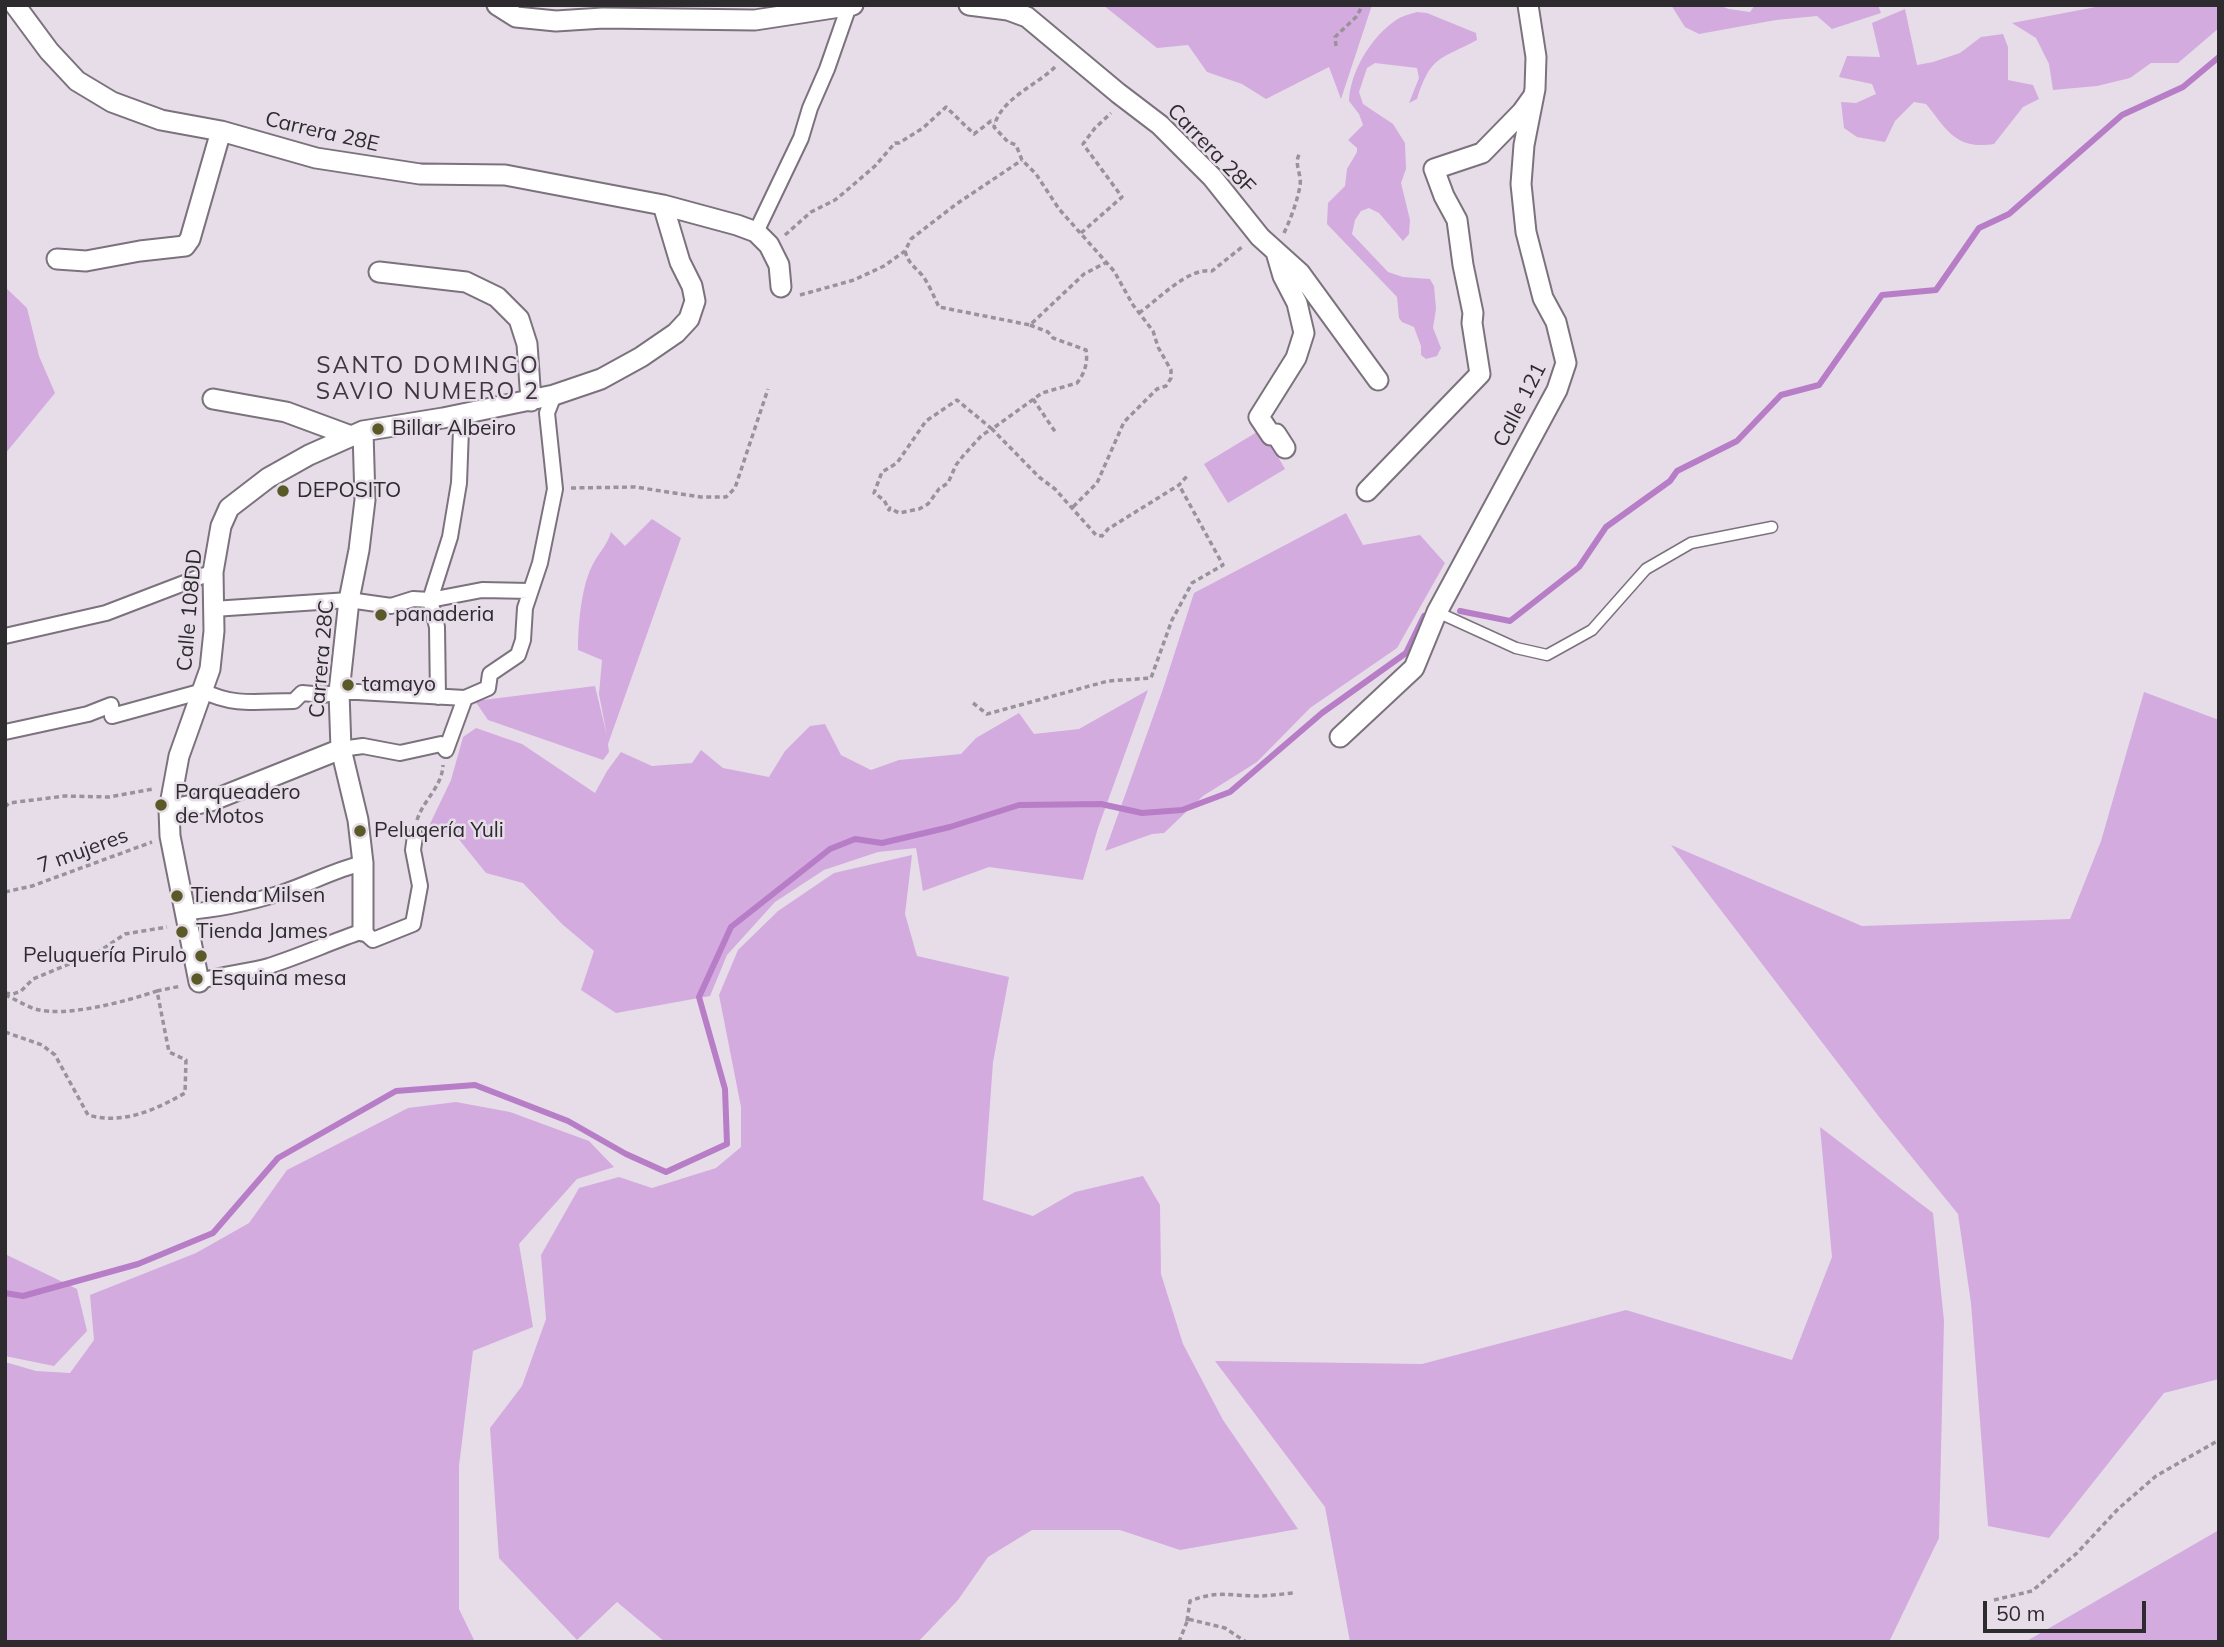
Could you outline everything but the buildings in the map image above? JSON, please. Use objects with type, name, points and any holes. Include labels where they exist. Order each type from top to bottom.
[{"type":"street","name":"Carrera 28E","points":[[15,5],[49,51],[76,81],[112,102],[148,115],[221,131],[340,163],[420,174],[505,175],[663,205],[756,232]]},
{"type":"street","points":[[497,5],[516,18],[556,21],[603,18],[755,20],[851,6],[810,108],[801,138],[756,232],[771,249],[779,265],[781,287]]},
{"type":"street","name":"Carrera 28F","points":[[970,5],[1008,10],[1027,17],[1160,125],[1212,177],[1257,234],[1300,273],[1378,380]]},
{"type":"street","name":"Calle 121","points":[[1340,737],[1414,668],[1437,612],[1557,390],[1566,363],[1556,322],[1543,298],[1525,232],[1521,184],[1524,145],[1534,96],[1536,57],[1528,5]]},
{"type":"street","points":[[1367,491],[1480,374],[1457,220],[1434,169],[1482,153],[1534,96]]},
{"type":"street","points":[[57,259],[97,260],[188,244],[221,131]]},
{"type":"street","name":"Calle 108DD","points":[[199,982],[170,836],[169,810],[179,756],[203,691],[212,651],[213,572],[221,526],[229,508],[268,478],[309,455],[357,434],[554,396],[601,379],[641,357],[676,333],[689,319],[695,301],[663,205]]},
{"type":"street","points":[[1275,251],[1283,276],[1297,303],[1304,333],[1296,358],[1259,417],[1270,435],[1276,434],[1285,448]]},
{"type":"street","points":[[379,272],[466,282],[497,297],[519,319],[527,344],[531,401]]},
{"type":"street","points":[[5,732],[88,714],[111,705],[112,716],[203,691],[219,699],[245,702],[294,701],[302,692],[324,695],[339,692],[465,698],[488,688],[490,674],[518,655],[523,640],[525,608],[540,563],[555,489],[548,413],[554,396]]},
{"type":"street","points":[[213,400],[286,412],[357,434]]},
{"type":"street","points":[[438,696],[437,626],[430,600],[450,537],[459,483],[461,429],[465,413]]},
{"type":"street","name":"Carrera 28C","points":[[357,434],[365,500],[349,600],[339,692],[341,748],[358,820],[363,863],[363,931]]},
{"type":"street","points":[[5,636],[106,613],[213,572]]},
{"type":"street","points":[[214,609],[349,600],[391,606],[412,599],[430,600],[482,590],[530,591]]},
{"type":"street","points":[[446,750],[465,698]]},
{"type":"street","points":[[169,810],[211,801],[341,748],[363,746],[400,753],[441,744],[446,750]]},
{"type":"street","points":[[199,982],[218,974],[247,972],[270,966],[363,931],[373,940],[413,924],[420,886],[413,850],[415,836]]},
{"type":"street","points":[[187,918],[282,892],[363,863]]},
{"type":"lane","points":[[1437,612],[1516,648],[1547,655],[1592,630],[1646,569],[1691,543],[1772,527]]},
{"type":"path","points":[[1336,46],[1335,37],[1356,17],[1363,5]]},
{"type":"path","points":[[1068,52],[1048,74],[1016,97],[995,122],[994,127],[1009,142],[1016,145],[1022,160],[1036,174],[1059,209],[1107,262],[1153,331],[1171,370],[1171,378],[1166,386],[1157,389],[1124,422],[1097,483],[1072,508]]},
{"type":"path","points":[[1081,233],[1122,197],[1083,144],[1117,107],[1117,103],[1107,91],[1110,86]]},
{"type":"path","points":[[771,249],[811,212],[846,191],[875,166],[895,143],[923,128],[946,107],[974,134],[991,121],[995,122]]},
{"type":"path","points":[[1275,251],[1297,201],[1300,186],[1296,160],[1300,153]]},
{"type":"path","points":[[781,287],[784,294],[792,297],[854,280],[884,266],[905,251],[911,239],[1022,160]]},
{"type":"path","points":[[1139,313],[1178,283],[1206,270],[1212,271],[1257,234]]},
{"type":"path","points":[[905,251],[912,268],[923,276],[939,307],[1048,332],[1053,338],[1082,347],[1086,350],[1087,358],[1077,383],[1042,393],[992,429],[982,435],[956,465],[948,483],[939,489],[928,504],[919,509],[899,513],[890,508],[889,510],[884,500],[874,494],[882,472],[897,463],[926,421],[957,400],[992,429],[1028,468],[1055,489],[1096,535],[1102,536],[1108,529],[1179,485],[1188,475]]},
{"type":"path","points":[[1030,326],[1084,274],[1107,262]]},
{"type":"path","points":[[555,489],[635,487],[701,497],[726,497],[735,488],[768,389]]},
{"type":"path","points":[[1033,399],[1056,433]]},
{"type":"path","points":[[973,703],[987,714],[1002,712],[1041,698],[1108,681],[1151,678],[1172,620],[1192,583],[1223,565],[1179,485]]},
{"type":"path","points":[[415,836],[421,810],[443,778],[446,750]]},
{"type":"path","points":[[5,807],[9,803],[65,796],[109,797],[172,786]]},
{"type":"path","name":"7 mujeres","points":[[5,892],[32,886],[170,836]]},
{"type":"path","points":[[5,994],[13,995],[33,979],[98,952],[125,934],[187,918]]},
{"type":"path","points":[[5,994],[35,1009],[46,1011],[88,1009],[126,1002],[157,991],[199,982]]},
{"type":"path","points":[[5,1032],[42,1045],[55,1055],[88,1115],[107,1121],[156,1109],[185,1093],[186,1060],[169,1052],[157,991]]},
{"type":"path","points":[[1994,1600],[2032,1591],[2156,1476],[2219,1440]]},
{"type":"path","points":[[1179,1642],[1187,1621],[1190,1601],[1203,1596],[1232,1593],[1258,1596],[1293,1593]]},
{"type":"path","points":[[1187,1621],[1188,1619],[1225,1628],[1246,1642]]},
{"type":"shaded area","points":[[1103,5],[1372,5],[1341,99],[1329,67],[1266,99],[1242,84],[1207,72],[1188,45],[1157,48]]},
{"type":"shaded area","points":[[1671,5],[1718,5],[1750,12],[1755,5],[1878,5],[1881,13],[1832,29],[1817,16],[1776,20],[1699,34],[1685,27]]},
{"type":"shaded area","points":[[2106,5],[2219,5],[2219,28],[2178,63],[2151,63],[2130,78],[2097,86],[2053,90],[2049,64],[2036,38],[2012,23]]},
{"type":"shaded area","points":[[1905,9],[1917,65],[1960,53],[1981,37],[2003,34],[2008,47],[2008,80],[2033,85],[2039,99],[2023,107],[1994,144],[1970,144],[1962,141],[1947,130],[1926,104],[1914,102],[1895,121],[1885,142],[1857,137],[1844,128],[1841,102],[1856,103],[1876,94],[1872,84],[1839,77],[1847,56],[1880,57],[1872,23]]},
{"type":"shaded area","points":[[1417,12],[1427,13],[1476,33],[1477,40],[1438,60],[1427,74],[1417,99],[1409,103],[1419,78],[1417,68],[1375,63],[1367,68],[1359,92],[1363,104],[1393,124],[1405,143],[1406,169],[1401,183],[1410,220],[1409,234],[1403,241],[1379,213],[1369,208],[1361,211],[1355,220],[1352,234],[1388,272],[1403,277],[1430,279],[1434,286],[1436,309],[1433,328],[1441,348],[1437,356],[1426,359],[1421,355],[1421,346],[1414,327],[1399,318],[1397,297],[1327,224],[1328,203],[1345,186],[1347,169],[1357,152],[1357,148],[1348,140],[1363,125],[1349,101],[1353,78],[1363,56],[1378,36],[1398,19]]},
{"type":"shaded area","points":[[5,287],[27,308],[39,356],[55,393],[5,454]]},
{"type":"shaded area","points":[[1262,429],[1285,469],[1228,503],[1204,464]]},
{"type":"shaded area","points":[[1346,513],[1363,545],[1420,535],[1445,563],[1397,648],[1310,708],[1257,762],[1203,796],[1164,833],[1152,834],[1105,851],[1194,593]]},
{"type":"shaded area","points":[[652,519],[681,538],[608,744],[609,752],[603,760],[488,720],[475,701],[595,686],[607,736],[599,694],[602,660],[578,650],[583,596],[588,575],[611,532],[625,546]]},
{"type":"shaded area","points":[[1148,690],[1098,828],[1083,880],[989,867],[923,891],[916,848],[878,852],[824,870],[775,902],[727,955],[710,996],[616,1013],[581,990],[594,951],[562,924],[523,883],[486,873],[457,837],[428,828],[451,780],[463,737],[476,728],[522,744],[595,793],[621,752],[652,766],[692,763],[701,750],[723,768],[769,777],[785,751],[810,726],[825,724],[841,755],[871,770],[899,760],[961,754],[976,738],[1019,713],[1034,734],[1079,729]]},
{"type":"shaded area","points":[[2144,692],[2219,720],[2219,1379],[2164,1393],[2049,1538],[1988,1526],[1971,1303],[1958,1214],[1880,1118],[1671,845],[1862,926],[2070,919],[2101,841]]},
{"type":"shaded area","points":[[912,855],[905,914],[917,956],[1009,977],[993,1062],[983,1200],[1033,1216],[1075,1192],[1143,1176],[1160,1205],[1161,1274],[1183,1344],[1223,1420],[1298,1529],[1180,1550],[1120,1530],[1032,1530],[988,1557],[958,1600],[918,1642],[665,1642],[617,1602],[577,1640],[499,1558],[490,1428],[522,1386],[546,1319],[541,1255],[579,1188],[619,1177],[652,1188],[716,1168],[741,1147],[741,1107],[719,995],[738,950],[778,911],[834,873]]},
{"type":"shaded area","points":[[456,1102],[510,1112],[589,1141],[614,1167],[577,1179],[519,1244],[533,1327],[473,1351],[459,1466],[459,1609],[475,1642],[5,1642],[5,1362],[36,1371],[70,1373],[94,1340],[90,1295],[196,1253],[249,1223],[287,1170],[408,1108]]},
{"type":"shaded area","points":[[1820,1127],[1933,1213],[1944,1321],[1939,1538],[1889,1642],[1350,1642],[1325,1507],[1215,1361],[1422,1364],[1626,1310],[1792,1360],[1832,1257]]},
{"type":"shaded area","points":[[5,1254],[77,1289],[87,1331],[54,1366],[5,1356]]},
{"type":"shaded area","points":[[2219,1530],[2219,1642],[2025,1642]]},
{"type":"waterway","points":[[1460,611],[1510,621],[1579,567],[1606,527],[1670,481],[1677,471],[1737,441],[1781,395],[1819,385],[1882,295],[1936,290],[1979,228],[2009,214],[2122,115],[2183,87],[2219,57]]},
{"type":"waterway","points":[[5,1293],[23,1296],[138,1264],[213,1233],[278,1158],[396,1091],[475,1085],[568,1121],[626,1154],[666,1172],[727,1144],[725,1089],[699,997],[731,927],[830,849],[855,839],[882,843],[950,827],[1019,805],[1101,804],[1142,813],[1182,810],[1230,792],[1322,713],[1406,653],[1424,616]]},
{"type":"place","name":"Billar Albeiro","points":[[378,429]]},
{"type":"place","name":"DEPOSITO","points":[[283,491]]},
{"type":"place","name":"panaderia","points":[[381,615]]},
{"type":"place","name":"tamayo","points":[[348,685]]},
{"type":"place","name":"Parqueadero de Motos","points":[[161,805]]},
{"type":"place","name":"Peluqería Yuli","points":[[360,831]]},
{"type":"place","name":"Tienda Milsen","points":[[177,896]]},
{"type":"place","name":"Tienda James","points":[[182,932]]},
{"type":"place","name":"Peluquería Pirulo","points":[[201,956]]},
{"type":"place","name":"Esquina mesa","points":[[197,979]]},
{"type":"district","name":"SANTO DOMINGO SAVIO NUMERO 2","points":[[428,379]]}]
